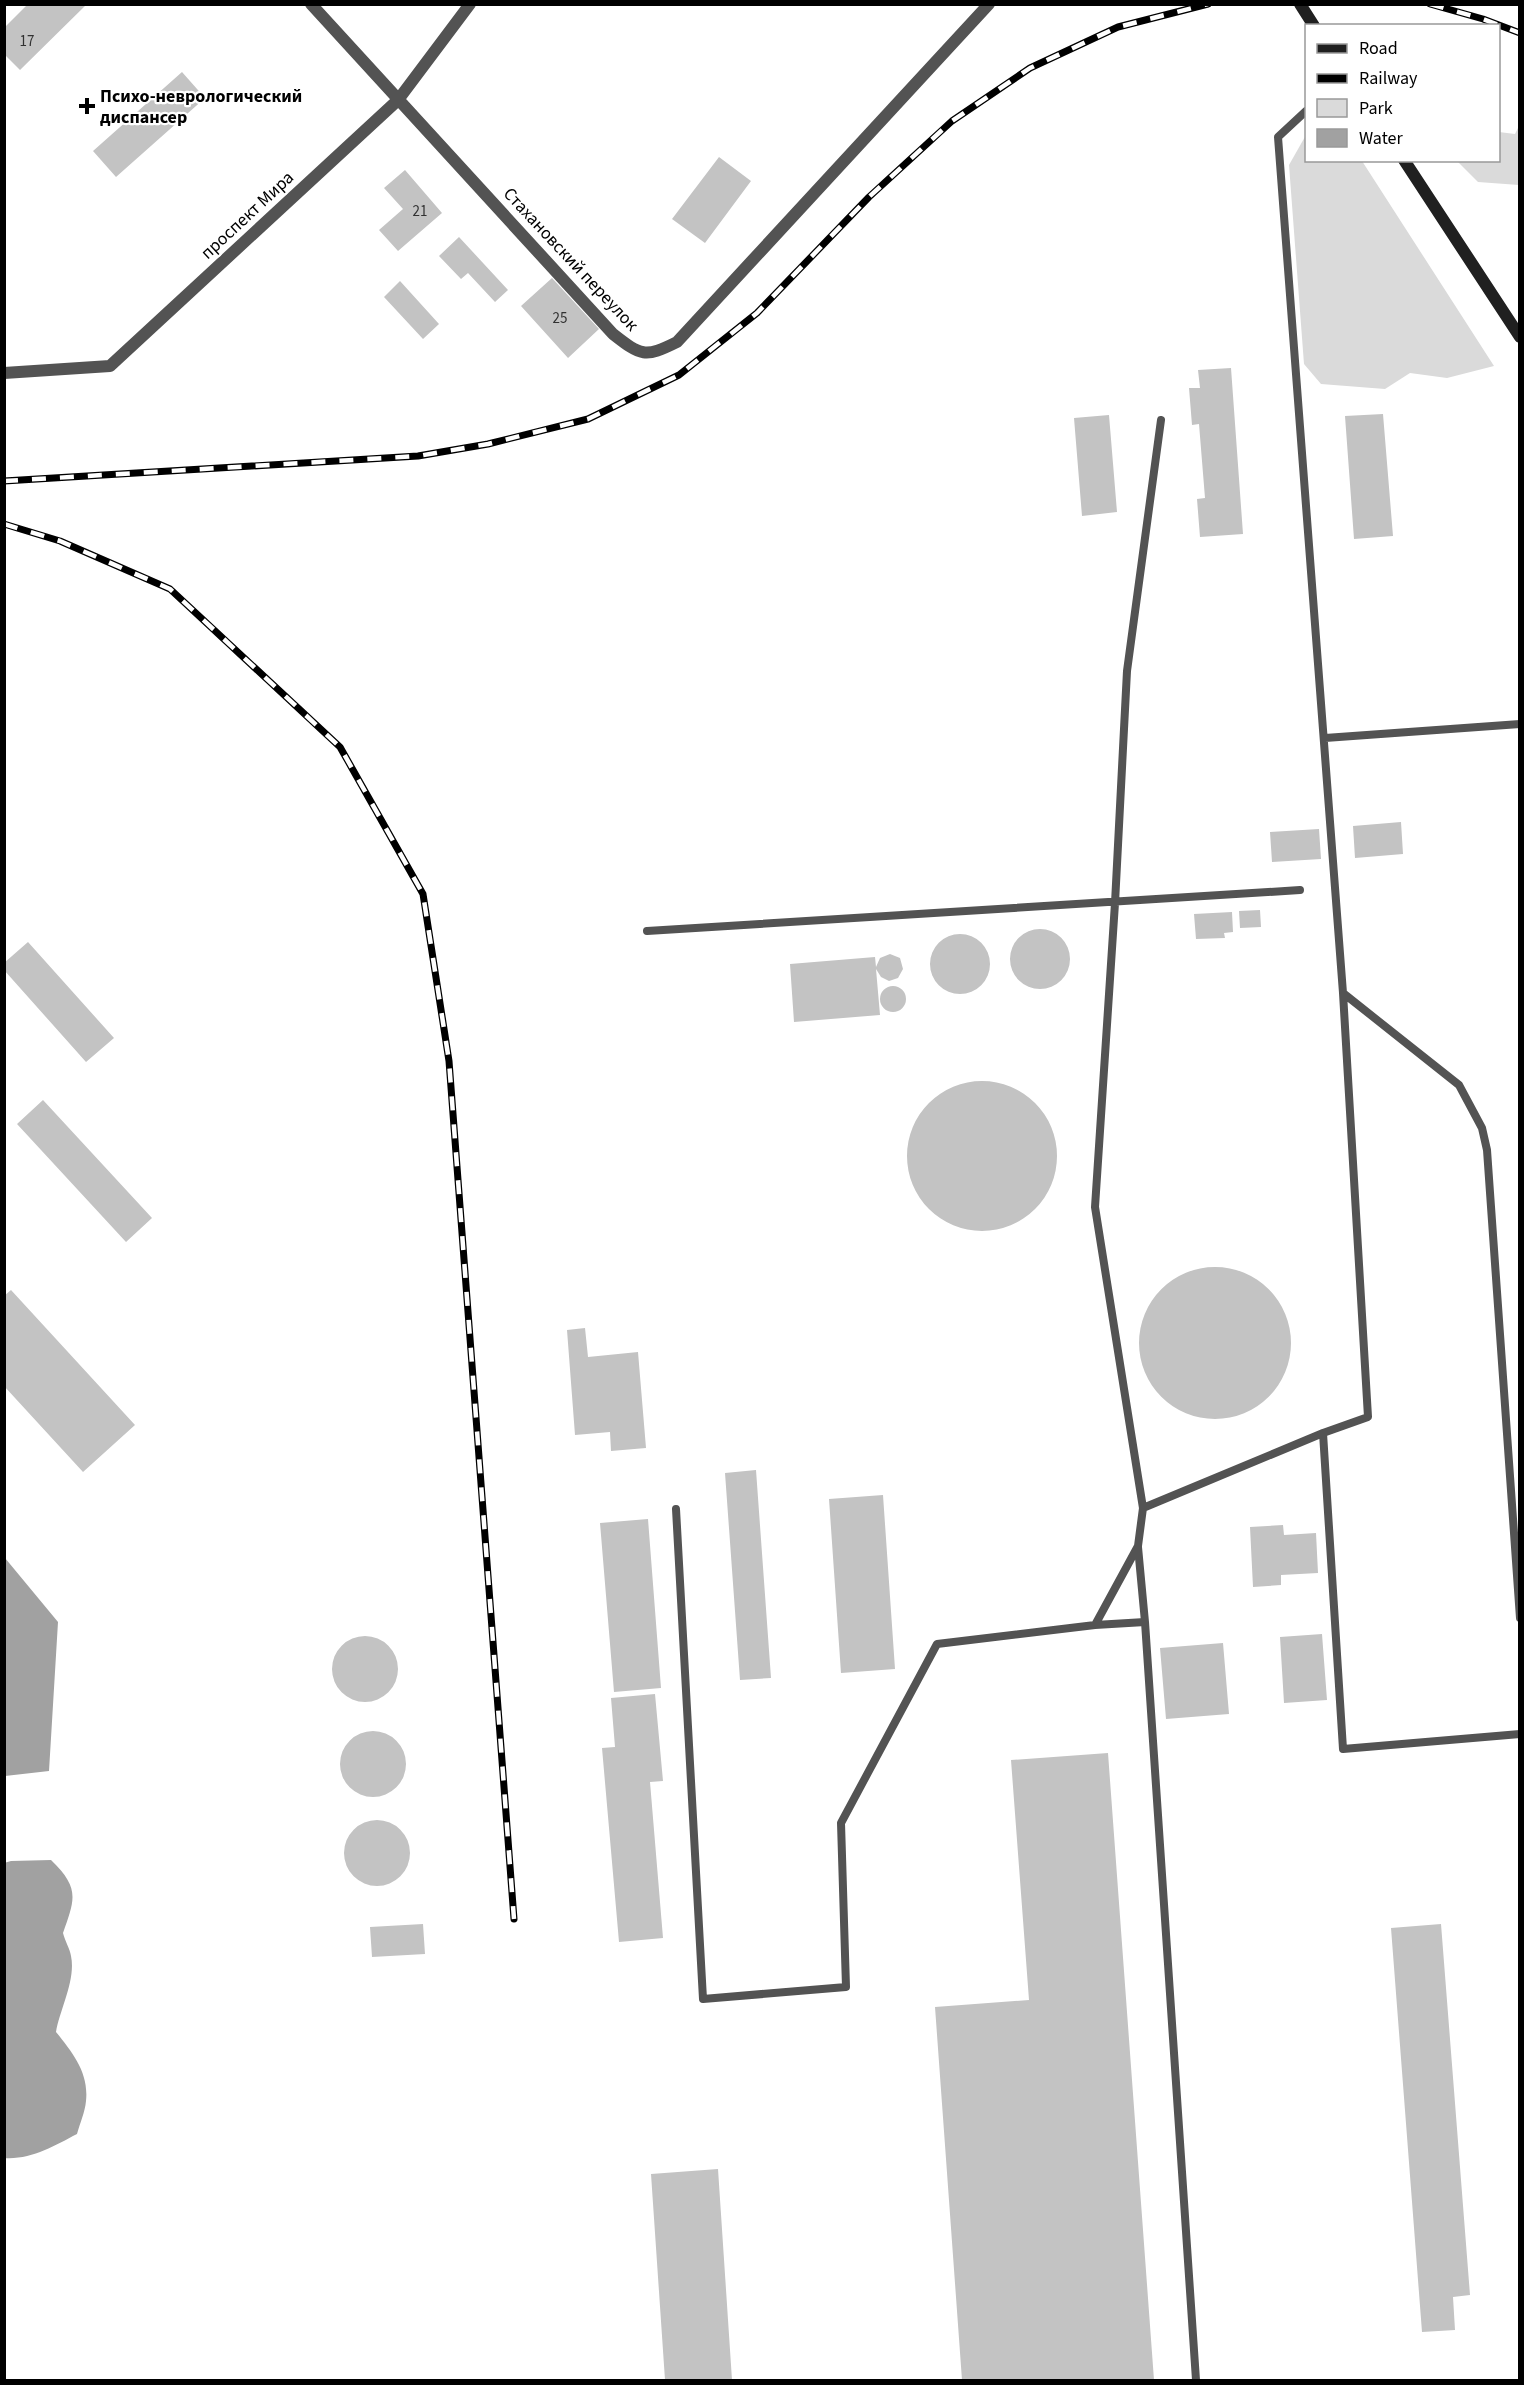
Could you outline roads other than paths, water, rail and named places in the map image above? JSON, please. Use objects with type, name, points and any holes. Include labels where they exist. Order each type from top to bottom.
[{"type":"main road","points":[[1300,4],[1313,24]]},
{"type":"main road","points":[[1405,162],[1520,337]]},
{"type":"street","name":"Стахановский переулок","points":[[311,4],[613,334],[633,350],[654,354],[677,342],[989,4]]},
{"type":"street","name":"проспект Мира","points":[[4,373],[110,366],[398,100],[470,4]]},
{"type":"lane","points":[[1143,1508],[1323,1433],[1368,1417],[1343,993],[1278,137],[1305,112]]},
{"type":"lane","points":[[1161,420],[1126,671],[1115,903],[1095,1207],[1143,1508],[1138,1546],[1196,2380]]},
{"type":"lane","points":[[1325,738],[1520,724]]},
{"type":"lane","points":[[648,931],[1300,890]]},
{"type":"lane","points":[[1343,993],[1459,1085],[1472,1105],[1482,1128],[1488,1162],[1520,1618]]},
{"type":"lane","points":[[1323,1433],[1343,1749],[1520,1734]]},
{"type":"lane","points":[[676,1509],[703,1999],[846,1986],[841,1823],[937,1644],[1095,1625],[1145,1622]]},
{"type":"lane","points":[[1095,1625],[1138,1546]]},
{"type":"water","points":[[5,1558],[58,1622],[49,1771],[5,1776]]},
{"type":"water","points":[[51,1860],[71,1886],[72,1902],[63,1933],[71,1956],[71,1975],[56,2032],[82,2072],[86,2101],[77,2134],[24,2157],[4,2158],[4,1863]]},
{"type":"railway","points":[[4,481],[418,456],[488,444],[588,419],[679,375],[757,313],[869,197],[952,121],[1030,68],[1118,27],[1208,4]]},
{"type":"railway","points":[[1430,4],[1496,24]]},
{"type":"railway","points":[[1500,25],[1520,33]]},
{"type":"railway","points":[[4,524],[60,541],[170,589],[340,747],[423,894],[449,1061],[514,1919]]},
{"type":"place","name":"Психо-неврологический диспансер","points":[[87,106]]}]
